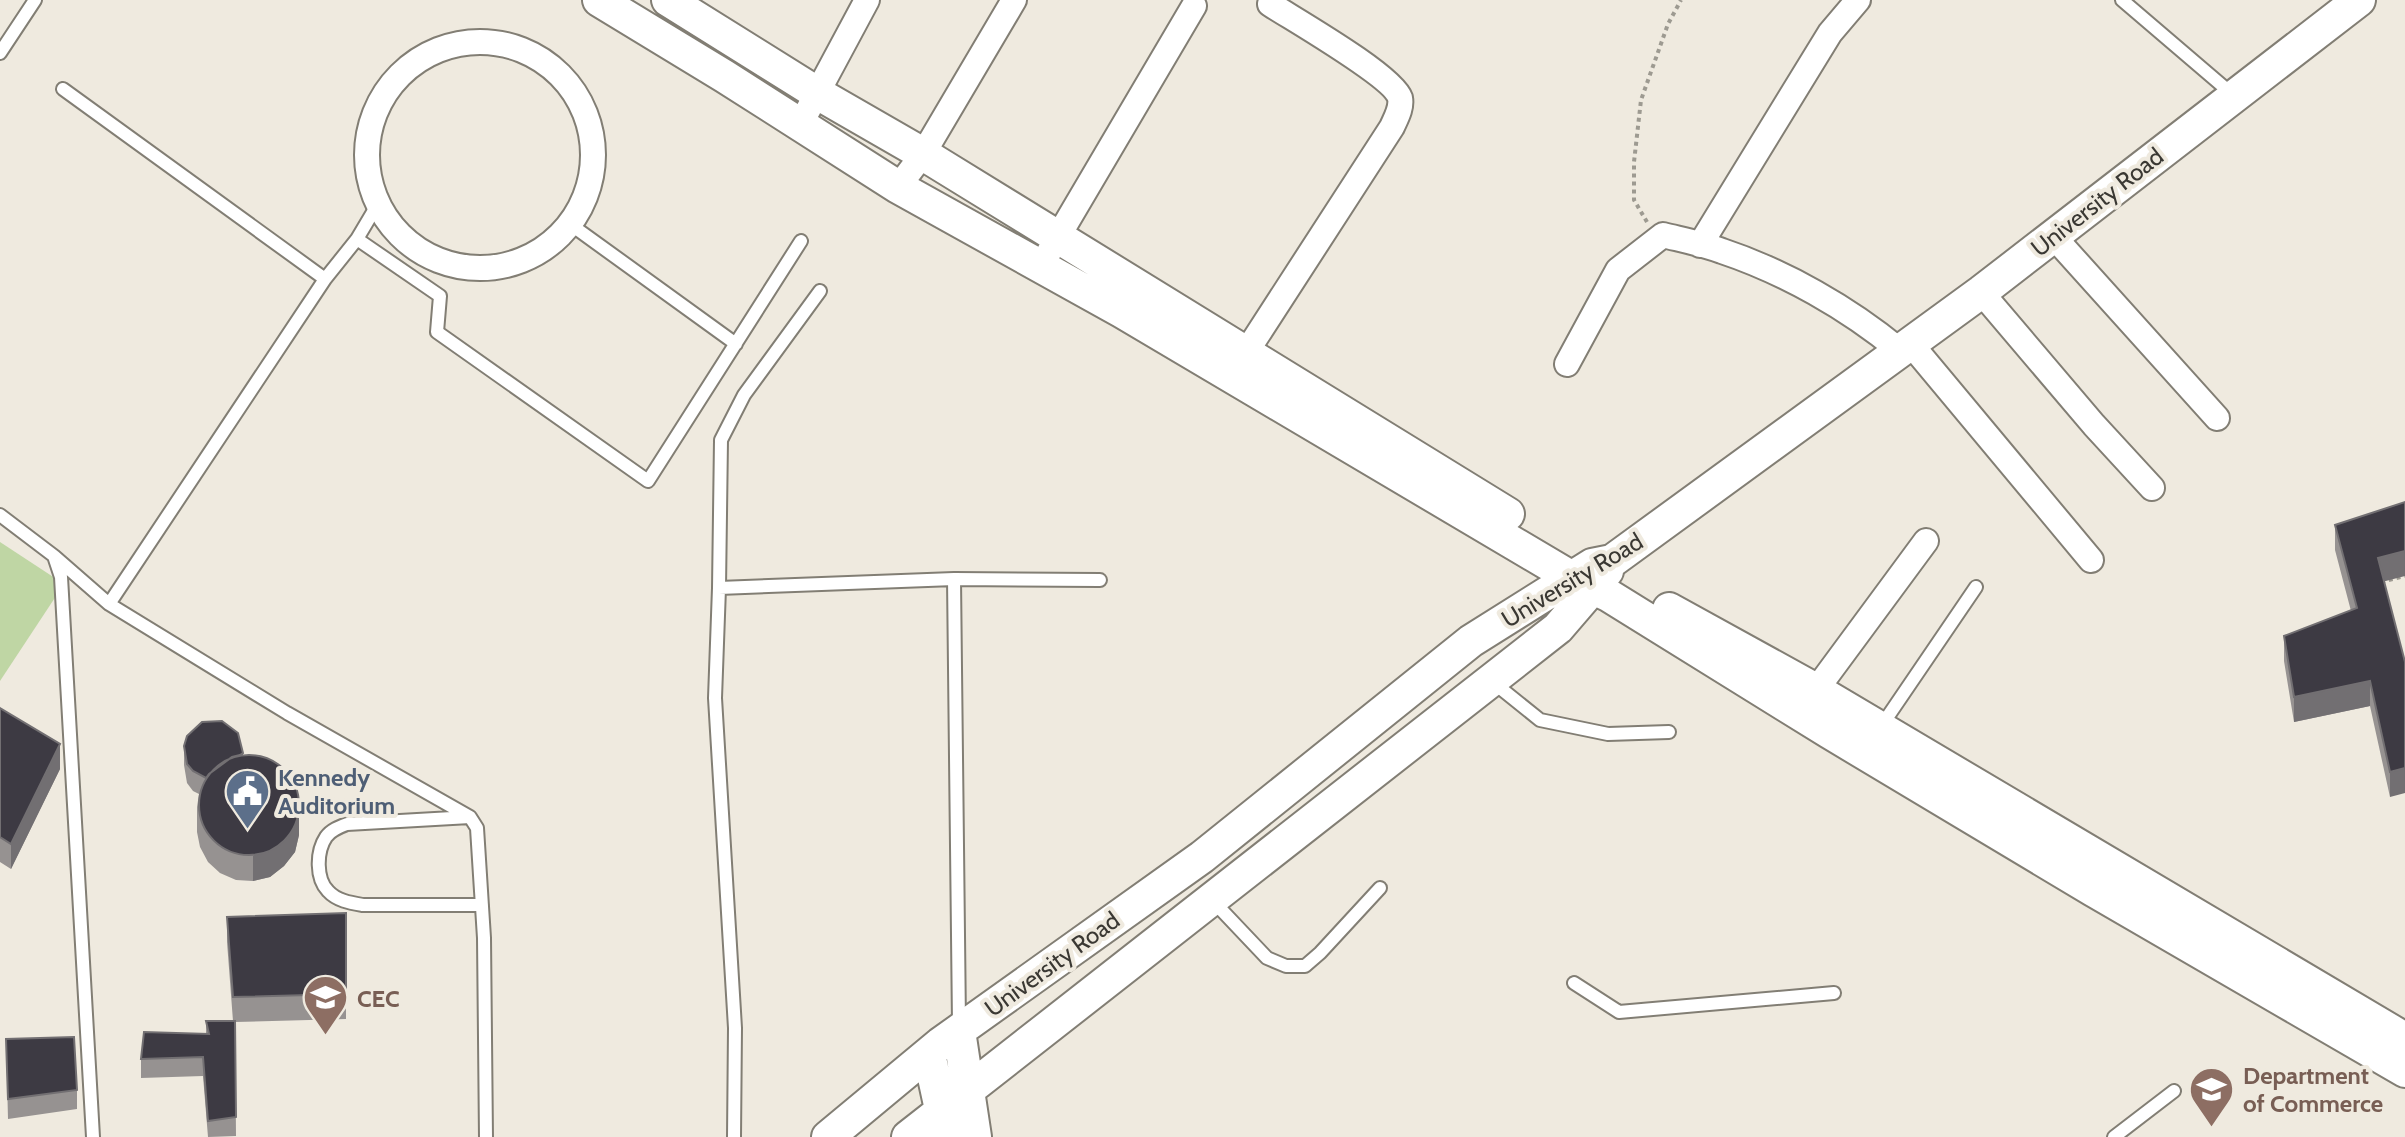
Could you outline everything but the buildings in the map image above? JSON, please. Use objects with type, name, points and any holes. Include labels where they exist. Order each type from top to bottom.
[{"type":"main road","points":[[599,0],[898,187],[1595,573],[1816,690],[2405,1039]]},
{"type":"main road","points":[[668,0],[817,93],[1058,236],[2080,882],[2405,1071]]},
{"type":"main road","name":"University Road","points":[[828,1137],[959,1031],[1202,857],[1471,641],[1595,573],[1981,292],[2359,0]]},
{"type":"main road","points":[[908,1137],[945,1123],[969,1089],[1558,628],[1595,573]]},
{"type":"main road","points":[[959,1031],[975,1137]]},
{"type":"main road","points":[[929,1054],[945,1123]]},
{"type":"street","points":[[800,125],[867,0]]},
{"type":"street","points":[[898,187],[923,154],[1014,0]]},
{"type":"street","points":[[1700,245],[1830,33],[1858,0]]},
{"type":"street","points":[[1245,354],[1392,127],[1400,108],[1400,97],[1394,88],[1360,62],[1270,4]]},
{"type":"street","points":[[1040,266],[1194,6]]},
{"type":"street","points":[[499,42],[540,59],[573,89],[591,131],[592,176],[576,217],[545,250],[504,269],[459,269],[422,249],[379,202],[367,181],[366,136],[382,94],[413,62],[454,43],[499,42]]},
{"type":"street","points":[[1567,364],[1618,270],[1663,235],[1723,251],[1783,277],[1904,347],[2091,560]]},
{"type":"street","points":[[2054,237],[2217,418]]},
{"type":"street","points":[[1981,292],[2152,488]]},
{"type":"street","points":[[1816,690],[1926,541]]},
{"type":"lane","points":[[0,53],[35,0]]},
{"type":"lane","points":[[2122,0],[2234,96]]},
{"type":"lane","points":[[63,89],[325,279]]},
{"type":"lane","points":[[109,604],[379,202]]},
{"type":"lane","points":[[570,224],[736,344]]},
{"type":"lane","points":[[357,239],[440,296],[437,332],[648,481],[801,241]]},
{"type":"lane","points":[[734,1137],[735,1028],[715,698],[721,440],[744,395],[820,291]]},
{"type":"lane","points":[[0,515],[109,604],[287,713],[470,817],[477,828],[482,905],[486,1137]]},
{"type":"lane","points":[[54,556],[61,577],[93,1137]]},
{"type":"lane","points":[[719,588],[954,579],[1100,580]]},
{"type":"lane","points":[[954,579],[959,1031]]},
{"type":"lane","points":[[1880,728],[1976,587]]},
{"type":"lane","points":[[1491,681],[1540,720],[1608,734],[1669,732]]},
{"type":"lane","points":[[470,817],[347,824],[333,830],[326,838],[320,852],[319,868],[322,883],[330,894],[345,902],[363,905],[482,905]]},
{"type":"lane","points":[[1212,900],[1267,958],[1286,966],[1305,966],[1380,888]]},
{"type":"lane","points":[[1574,983],[1619,1012],[1834,993]]},
{"type":"lane","points":[[2114,1137],[2174,1091]]},
{"type":"path","points":[[1663,235],[1645,220],[1634,200],[1634,162],[1641,100],[1668,24],[1681,0]]},
{"type":"path","points":[[2378,583],[2405,576]]},
{"type":"green space","points":[[0,542],[64,584],[0,681]]},
{"type":"place","name":"Kennedy Auditorium","points":[[247,830]]},
{"type":"place","name":"CEC","points":[[326,1037]]},
{"type":"place","name":"Department of Commerce","points":[[2212,1128]]}]
